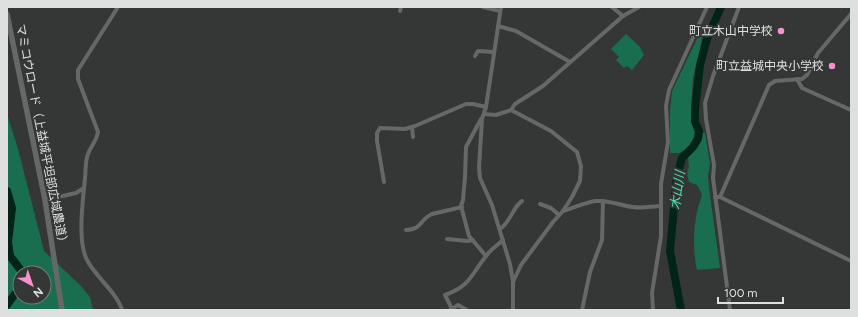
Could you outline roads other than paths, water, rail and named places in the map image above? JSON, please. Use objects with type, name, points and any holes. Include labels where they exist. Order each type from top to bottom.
[{"type":"street","points":[[118,7],[78,70],[78,79],[98,132],[97,138],[87,154],[82,231],[83,250],[87,260],[117,300],[122,310]]},
{"type":"street","points":[[483,7],[501,9],[486,107],[482,119],[466,147],[462,207],[468,231],[472,240],[486,256]]},
{"type":"street","points":[[612,7],[622,16]]},
{"type":"street","points":[[484,114],[496,115],[511,110],[515,104],[543,86],[622,16],[639,7]]},
{"type":"street","points":[[730,310],[717,197],[713,178],[714,165],[706,119],[705,104],[713,76],[739,7]]},
{"type":"street","points":[[653,310],[652,293],[661,236],[662,177],[668,142],[666,106],[669,90],[705,8]]},
{"type":"street","name":"マミコウロード（上益城平坦部広域農道）","points":[[7,14],[45,200],[62,310]]},
{"type":"street","points":[[717,197],[769,85],[775,81],[797,79],[807,75],[818,53],[851,14]]},
{"type":"street","points":[[498,26],[516,32],[570,62]]},
{"type":"street","points":[[475,56],[478,51],[494,52]]},
{"type":"street","points":[[797,79],[802,88],[851,110]]},
{"type":"street","points":[[384,182],[377,141],[378,130],[381,128],[412,127],[466,104],[486,107]]},
{"type":"street","points":[[511,110],[551,131],[577,152],[581,166],[580,180],[574,193],[563,211],[521,265],[513,282]]},
{"type":"street","points":[[482,119],[479,168],[480,178],[492,205],[510,264],[513,282],[513,310]]},
{"type":"street","points":[[412,127],[413,137]]},
{"type":"street","points":[[45,200],[76,193],[84,188]]},
{"type":"street","points":[[717,197],[851,261]]},
{"type":"street","points":[[500,229],[509,219],[518,204],[522,201]]},
{"type":"street","points":[[563,211],[595,201],[614,202],[634,207],[661,206]]},
{"type":"street","points":[[582,310],[590,272],[602,240],[603,201]]},
{"type":"street","points":[[540,204],[551,208],[559,215]]},
{"type":"street","points":[[406,230],[414,230],[432,214],[462,207]]},
{"type":"street","points":[[447,239],[472,240]]},
{"type":"street","points":[[467,310],[458,306],[451,309],[445,295],[463,287],[473,276],[486,256],[503,240]]},
{"type":"waterway","name":"木山川","points":[[681,310],[670,251],[677,176],[682,158],[693,147],[698,139],[699,131],[695,122],[695,109],[700,65],[707,39],[721,7]]},
{"type":"waterway","points":[[7,191],[12,208],[8,242],[10,256],[17,265]]},
{"type":"waterway","points":[[7,305],[12,298]]},
{"type":"place","name":"町立木山中学校","points":[[781,31]]},
{"type":"place","name":"町立益城中央小学校","points":[[832,66]]}]
